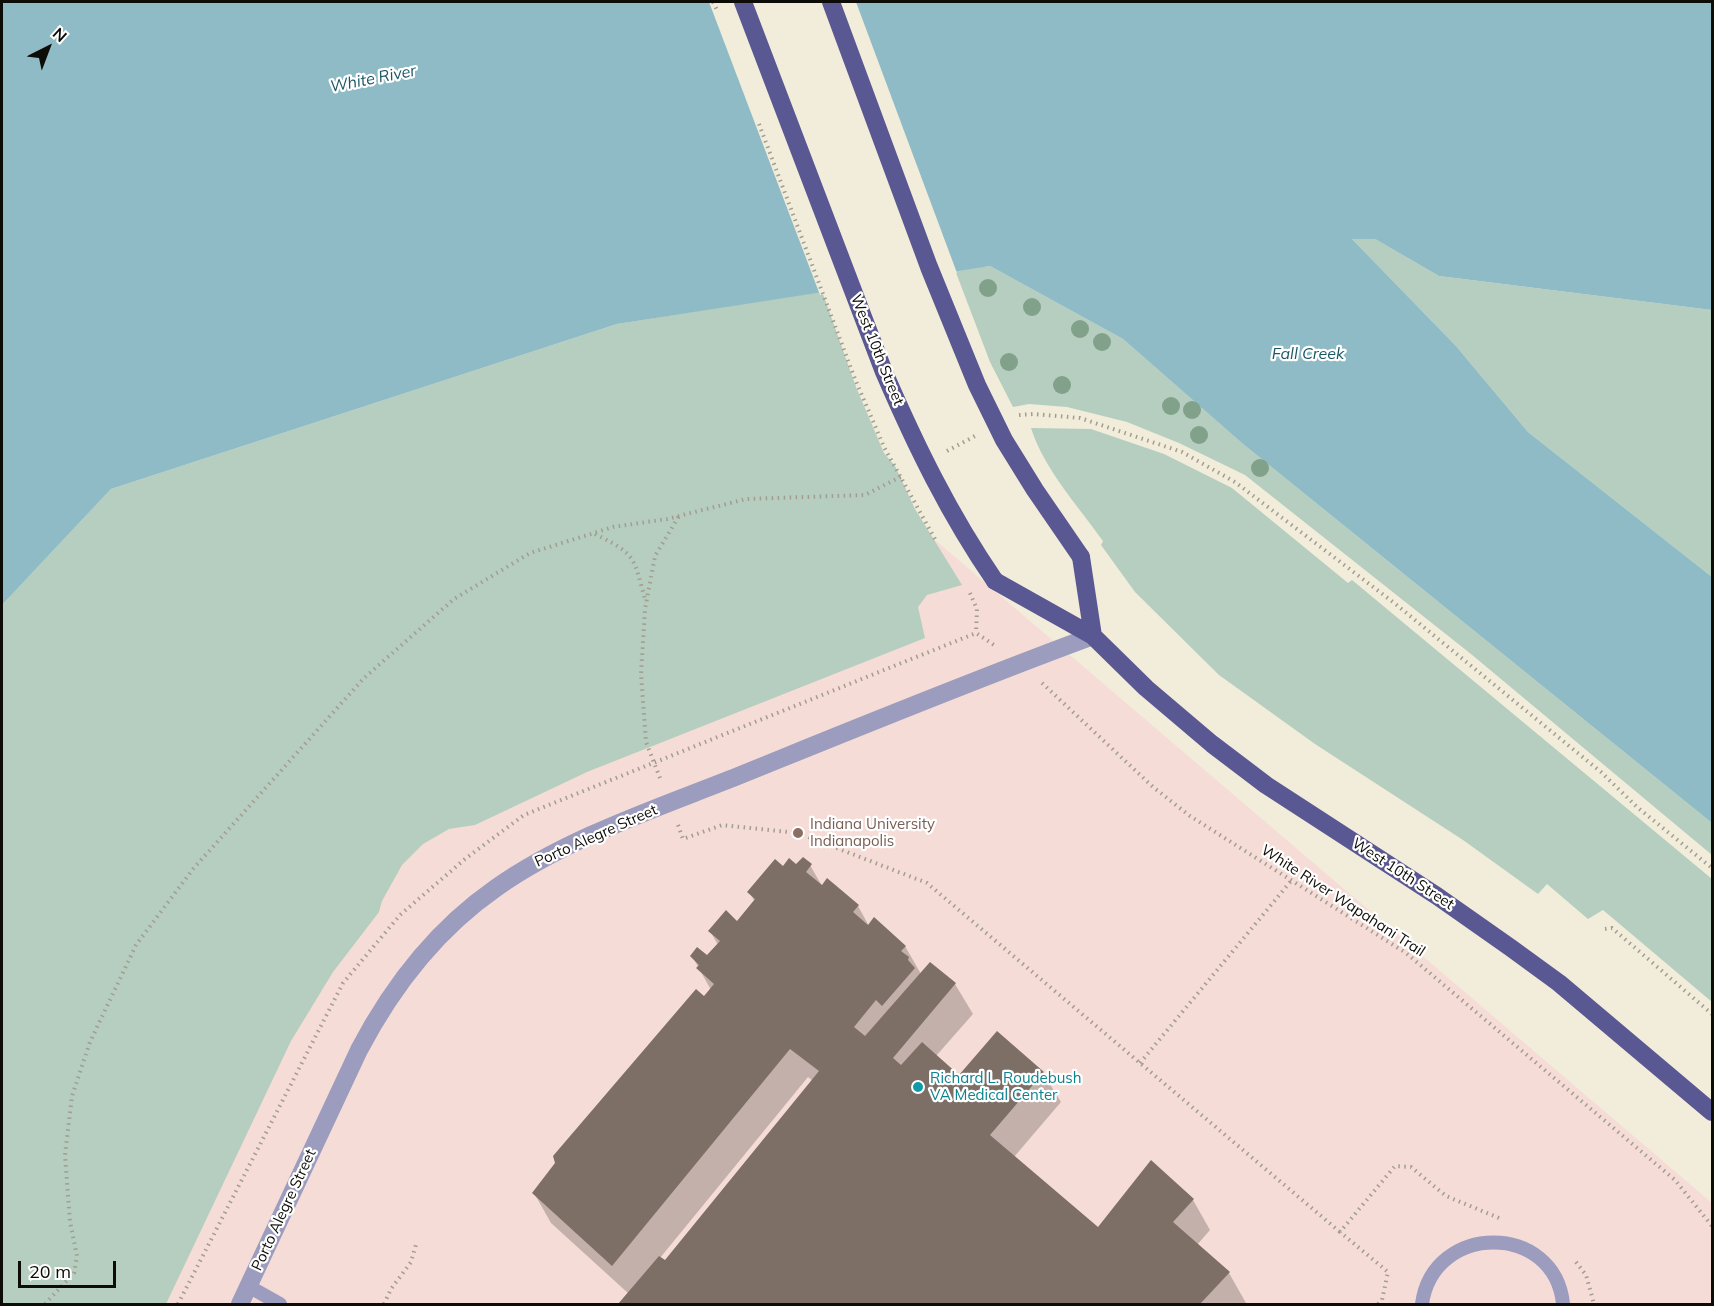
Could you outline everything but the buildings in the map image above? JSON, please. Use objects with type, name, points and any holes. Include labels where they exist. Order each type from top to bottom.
[{"type":"main road","name":"West 10th Street","points":[[743,2],[908,427],[944,502],[995,580],[1094,636],[1146,688],[1212,744],[1266,785],[1437,896],[1553,978],[1713,1112]]},
{"type":"main road","points":[[831,2],[929,267],[977,385],[1016,460],[1081,556],[1094,636]]},
{"type":"street","name":"Porto Alegre Street","points":[[240,1305],[373,1023],[398,986],[429,947],[478,902],[535,863],[669,803],[1020,663],[1094,636]]},
{"type":"lane","points":[[1422,1305],[1431,1277],[1442,1262],[1462,1248],[1486,1242],[1511,1244],[1533,1254],[1551,1271],[1562,1293],[1563,1305]]},
{"type":"lane","points":[[248,1286],[280,1305]]},
{"type":"path","points":[[1011,416],[1034,414],[1080,418],[1182,453],[1235,482],[1402,609],[1601,772],[1637,807],[1713,868]]},
{"type":"path","points":[[941,454],[981,433]]},
{"type":"path","points":[[45,1305],[74,1273],[77,1256],[70,1222],[64,1155],[72,1096],[90,1042],[136,945],[193,869],[364,678],[454,599],[530,553],[594,533],[679,516],[746,499],[866,495],[911,471]]},
{"type":"path","points":[[679,516],[655,556],[646,605],[641,674],[646,742],[683,839],[723,825],[798,833],[927,883],[1340,1232]]},
{"type":"path","points":[[594,533],[625,550],[636,562],[646,605]]},
{"type":"path","name":"White River Wapahani Trail","points":[[976,633],[1020,663],[1154,787],[1205,826],[1406,953],[1675,1180],[1713,1226]]},
{"type":"path","points":[[1140,1063],[1291,881]]},
{"type":"path","points":[[1605,929],[1612,928],[1713,1014]]},
{"type":"path","points":[[384,1305],[391,1288],[411,1262],[417,1240]]},
{"type":"shaded area","name":"Indiana University Indianapolis","points":[[880,493],[1712,1203],[1712,1304],[65,1304],[172,1025]]},
{"type":"green space","points":[[1351,238],[1375,239],[1439,276],[1712,310],[1712,577],[1528,432],[1456,346]]},
{"type":"green space","points":[[990,266],[1123,339],[1243,444],[1712,823],[1712,855],[1471,654],[1245,475],[1179,443],[1127,422],[1067,407],[1029,404],[1013,407],[990,362],[955,270]]},
{"type":"green space","points":[[822,291],[856,387],[884,453],[895,466],[915,509],[962,585],[927,595],[918,607],[925,638],[587,772],[475,825],[449,829],[423,844],[402,865],[382,901],[379,912],[333,972],[291,1041],[166,1304],[2,1304],[2,605],[111,489],[617,324]]},
{"type":"green space","points":[[1031,428],[1091,429],[1164,454],[1232,488],[1348,583],[1352,580],[1712,879],[1712,1002],[1603,910],[1588,919],[1547,884],[1538,894],[1463,840],[1315,744],[1219,675],[1135,592],[1101,545],[1103,541],[1053,473]]},
{"type":"water","points":[[2,2],[1712,2],[1712,310],[1439,276],[1375,239],[1352,239],[1456,346],[1528,432],[1712,577],[1712,823],[1243,444],[1123,339],[990,266],[617,324],[111,489],[2,605]]},
{"type":"pier","points":[[709,2],[856,2],[957,273],[820,295]]},
{"type":"place","name":"Indiana University Indianapolis","points":[[798,833]]},
{"type":"place","name":"Richard L. Roudebush VA Medical Center","points":[[918,1087]]},
{"type":"water label","name":"White River","points":[[373,79]]},
{"type":"water label","name":"Fall Creek","points":[[1308,354]]}]
